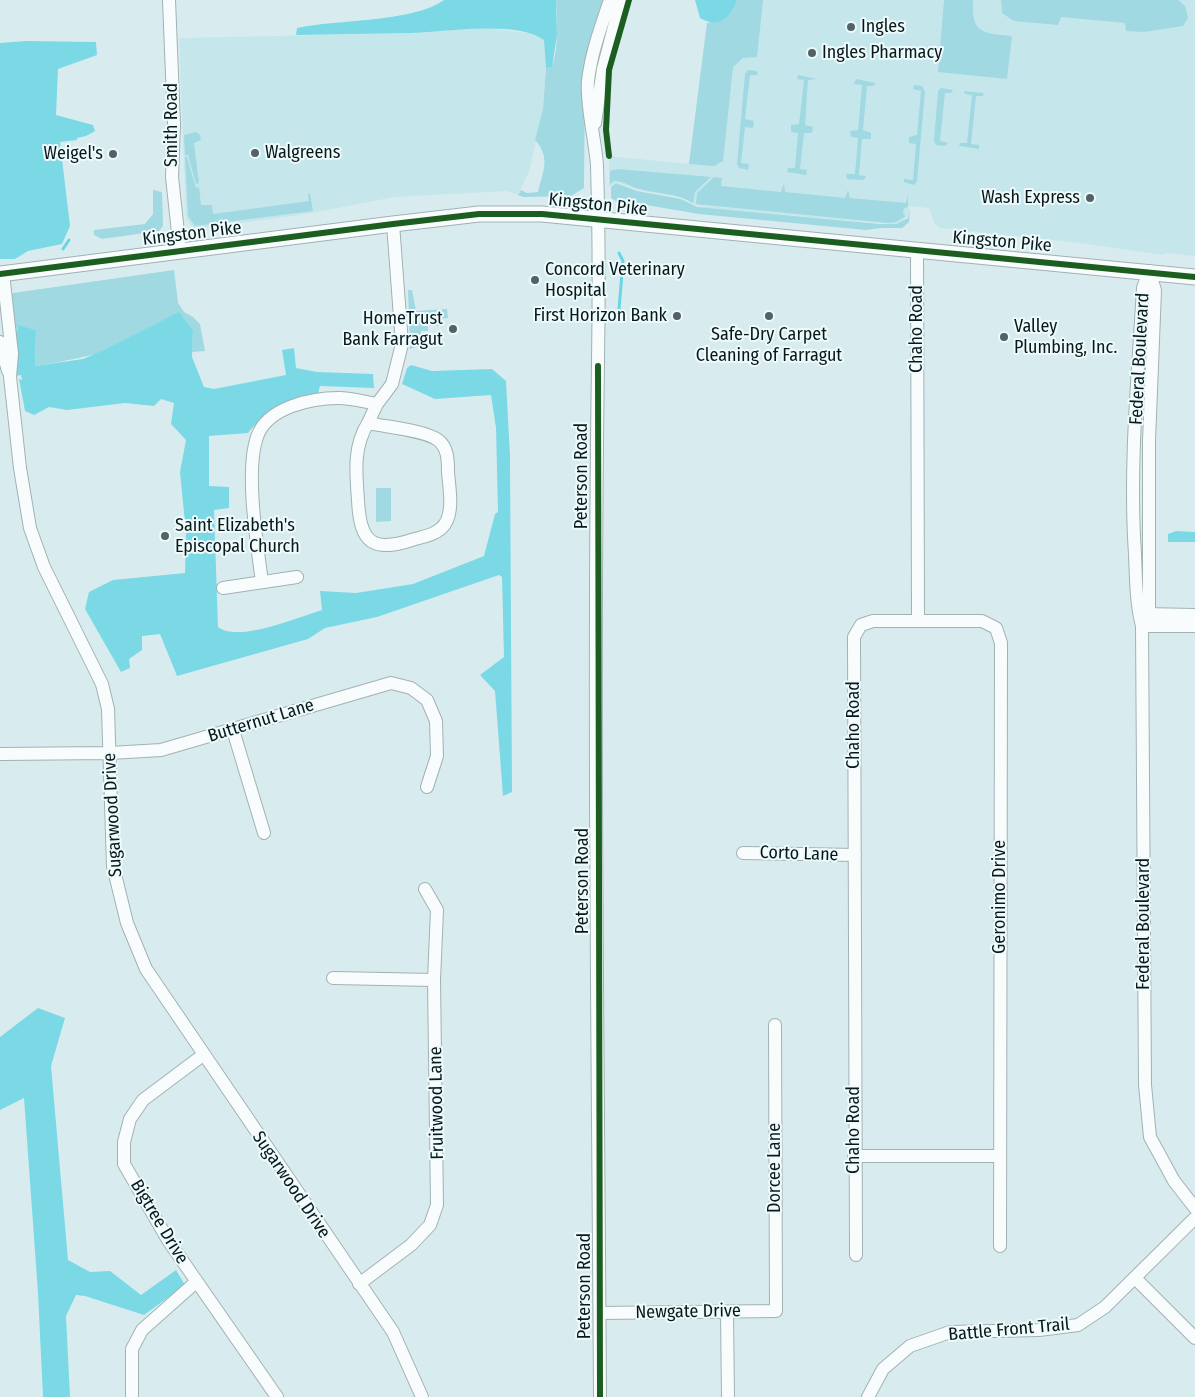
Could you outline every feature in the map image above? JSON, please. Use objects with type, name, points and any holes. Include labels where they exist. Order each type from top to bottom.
[{"type":"main road","name":"Kingston Pike","points":[[1,274],[180,250],[479,214],[542,214],[766,237],[917,249],[1195,276]]},
{"type":"street","name":"Smith Road","points":[[169,0],[174,124],[172,177],[180,250]]},
{"type":"street","points":[[594,128],[588,101],[588,82],[598,37],[610,0]]},
{"type":"street","points":[[594,128],[603,69],[621,0]]},
{"type":"street","name":"Peterson Road","points":[[594,128],[598,220],[596,394],[600,1397]]},
{"type":"street","points":[[368,423],[430,436],[442,444],[448,456],[450,495],[445,523],[438,532],[384,546],[369,540],[362,530],[358,510],[356,453],[361,434],[377,404],[392,384],[402,344],[393,224]]},
{"type":"street","name":"Chaho Road","points":[[856,1255],[854,1156],[854,638],[861,625],[873,621],[918,620],[917,249]]},
{"type":"street","name":"Federal Boulevard","points":[[1149,271],[1143,288],[1133,457],[1133,532],[1144,614],[1142,626],[1146,1094],[1150,1137],[1174,1181],[1195,1208]]},
{"type":"street","name":"Sugarwood Drive","points":[[1,274],[4,341],[20,468],[30,528],[44,567],[102,684],[108,708],[112,866],[126,923],[146,969],[393,1332],[422,1397]]},
{"type":"street","points":[[262,582],[252,463],[257,437],[262,427],[269,418],[296,405],[321,400],[341,398],[377,404]]},
{"type":"street","points":[[223,588],[297,576]]},
{"type":"street","points":[[1144,614],[1192,621]]},
{"type":"street","name":"Geronimo Drive","points":[[918,620],[982,621],[996,628],[1001,643],[1000,1246]]},
{"type":"street","points":[[1142,626],[1192,621]]},
{"type":"street","name":"Butternut Lane","points":[[0,754],[110,753],[161,750],[233,730],[370,687],[391,683],[411,688],[427,700],[436,721],[437,756],[427,786]]},
{"type":"street","points":[[233,730],[264,833]]},
{"type":"street","name":"Corto Lane","points":[[743,852],[855,855]]},
{"type":"street","name":"Fruitwood Lane","points":[[359,1284],[411,1245],[430,1225],[438,1205],[434,980],[437,910],[425,889]]},
{"type":"street","points":[[334,978],[434,980]]},
{"type":"street","name":"Dorcee Lane","points":[[775,1025],[776,1311]]},
{"type":"street","name":"Bigtree Drive","points":[[203,1055],[143,1100],[130,1119],[124,1142],[124,1164],[168,1240],[277,1397]]},
{"type":"street","points":[[854,1156],[1000,1156]]},
{"type":"street","name":"Battle Front Trail","points":[[868,1397],[883,1369],[910,1346],[950,1332],[1039,1330],[1078,1325],[1105,1307],[1195,1218]]},
{"type":"street","points":[[1135,1278],[1195,1338]]},
{"type":"street","points":[[132,1397],[132,1349],[142,1330],[196,1282]]},
{"type":"street","name":"Newgate Drive","points":[[600,1313],[776,1311]]},
{"type":"street","points":[[728,1312],[728,1397]]},
{"type":"shaded area","points":[[444,0],[556,0],[557,35],[552,67],[546,68],[544,40],[517,30],[480,29],[412,33],[296,35],[297,28],[394,17],[413,13]]},
{"type":"shaded area","points":[[556,0],[607,0],[585,79],[584,188],[571,196],[523,197],[518,195],[521,190],[527,193],[538,192],[543,171],[543,153],[535,140],[543,109],[546,68],[552,67],[556,51]]},
{"type":"shaded area","points":[[695,0],[737,0],[727,17],[718,22],[713,22],[700,18]]},
{"type":"shaded area","points":[[737,0],[1195,0],[1195,256],[1166,253],[1163,255],[1080,243],[940,228],[934,223],[929,208],[909,206],[908,215],[902,221],[894,224],[877,223],[706,208],[692,204],[683,198],[638,190],[616,182],[609,187],[609,156],[689,164],[707,23],[722,21],[733,12]]},
{"type":"shaded area","points":[[737,0],[763,0],[757,57],[743,58],[733,67],[723,161],[714,166],[689,164],[707,23],[718,21],[730,14]]},
{"type":"shaded area","points":[[944,0],[973,0],[974,20],[981,30],[993,34],[1012,36],[1007,79],[938,72]]},
{"type":"shaded area","points":[[1001,0],[1178,0],[1185,6],[1188,18],[1183,26],[1144,32],[1126,31],[1125,23],[1061,17],[1058,25],[1014,21],[1002,13]]},
{"type":"shaded area","points":[[480,27],[536,34],[544,40],[546,68],[543,109],[530,169],[518,195],[507,191],[395,197],[300,215],[202,228],[193,227],[186,218],[179,38],[414,33]]},
{"type":"shaded area","points":[[26,41],[96,42],[97,55],[58,69],[56,115],[93,125],[95,131],[77,138],[77,140],[60,142],[70,226],[62,244],[28,251],[15,259],[0,259],[0,43]]},
{"type":"shaded area","points":[[748,70],[758,73],[757,75],[750,75],[745,119],[754,121],[753,128],[745,127],[741,163],[749,164],[748,170],[739,168],[737,164],[745,74]]},
{"type":"shaded area","points":[[798,75],[817,79],[808,80],[805,125],[813,127],[812,133],[804,133],[800,169],[807,170],[806,175],[787,172],[788,168],[795,168],[798,133],[791,132],[791,125],[799,124],[804,80],[797,79]]},
{"type":"shaded area","points":[[856,79],[875,83],[874,86],[867,86],[863,130],[871,133],[871,139],[862,139],[859,175],[866,176],[864,180],[847,179],[846,174],[855,174],[858,138],[851,137],[850,131],[858,130],[862,85],[854,84]]},
{"type":"shaded area","points":[[914,85],[922,86],[925,92],[917,181],[914,185],[904,182],[904,179],[913,180],[916,144],[909,143],[909,137],[917,135],[921,91],[913,89]]},
{"type":"shaded area","points":[[941,88],[953,90],[951,93],[945,93],[940,141],[948,143],[945,146],[936,145],[934,141],[938,91]]},
{"type":"shaded area","points":[[964,91],[984,93],[983,96],[976,96],[971,144],[979,145],[979,149],[959,146],[960,143],[967,143],[972,95],[965,94]]},
{"type":"shaded area","points":[[196,132],[200,135],[201,140],[194,143],[199,183],[196,184],[188,155],[185,155],[184,135]]},
{"type":"shaded area","points":[[185,157],[187,157],[196,188],[199,187],[201,205],[212,205],[213,214],[309,201],[308,194],[310,193],[313,211],[195,226],[188,216]]},
{"type":"shaded area","points":[[618,169],[711,177],[695,192],[693,203],[681,197],[640,189],[621,182],[614,181],[610,184],[610,171]]},
{"type":"shaded area","points":[[714,177],[722,178],[721,186],[781,192],[784,183],[785,192],[845,198],[848,190],[850,198],[906,203],[908,195],[908,207],[904,208],[903,214],[906,216],[896,222],[888,223],[696,204],[697,193]]},
{"type":"shaded area","points":[[616,183],[637,191],[681,199],[697,207],[880,224],[896,224],[908,218],[910,207],[909,222],[902,228],[866,230],[699,214],[646,205],[619,203],[611,198],[611,187]]},
{"type":"shaded area","points":[[153,190],[162,192],[163,226],[159,231],[102,239],[94,235],[94,230],[145,224],[153,214]]},
{"type":"shaded area","points":[[174,270],[178,303],[184,312],[200,324],[205,351],[192,352],[193,331],[94,355],[35,366],[36,330],[17,326],[18,332],[14,332],[11,297],[13,293]]},
{"type":"shaded area","points":[[408,290],[412,290],[416,311],[447,309],[448,318],[439,319],[440,326],[428,326],[428,331],[421,331],[422,345],[410,349]]},
{"type":"shaded area","points":[[179,312],[193,331],[192,357],[204,387],[214,389],[286,375],[282,350],[294,348],[296,368],[317,372],[373,374],[374,388],[320,386],[318,394],[279,406],[271,411],[248,433],[209,436],[209,486],[229,487],[229,508],[214,510],[218,627],[227,631],[239,632],[269,627],[322,610],[320,591],[356,593],[413,584],[484,556],[495,514],[498,512],[496,428],[491,395],[435,399],[402,384],[407,368],[411,365],[432,371],[492,369],[506,381],[510,456],[512,792],[503,796],[495,691],[480,675],[504,657],[502,577],[499,575],[377,617],[325,628],[308,639],[177,676],[160,634],[142,636],[142,650],[129,659],[130,668],[121,672],[85,609],[89,592],[113,580],[185,573],[186,533],[180,472],[186,440],[171,424],[174,403],[161,399],[154,406],[125,403],[67,410],[49,407],[34,415],[25,411],[19,379],[22,380],[21,375],[15,376],[14,332],[18,331],[17,325],[36,330],[35,366],[83,359]]},
{"type":"shaded area","points":[[376,488],[391,488],[391,521],[376,522]]},
{"type":"shaded area","points":[[1176,531],[1195,532],[1195,542],[1168,542],[1168,534]]},
{"type":"shaded area","points":[[38,1008],[65,1018],[51,1066],[68,1260],[90,1272],[110,1271],[141,1295],[176,1270],[185,1285],[144,1315],[85,1296],[76,1295],[66,1316],[70,1397],[43,1397],[38,1293],[24,1098],[0,1110],[0,1037]]},
{"type":"waterway","points":[[63,249],[69,240]]},
{"type":"waterway","points":[[619,253],[623,261],[619,309],[624,314]]},
{"type":"waterway","points":[[623,269],[630,273]]},
{"type":"cycle path","points":[[609,156],[606,130],[609,70],[629,0]]},
{"type":"cycle path","points":[[0,274],[479,214],[542,214],[1195,277]]},
{"type":"cycle path","points":[[598,366],[600,1397]]},
{"type":"place","name":"Ingles","points":[[851,27]]},
{"type":"place","name":"Ingles Pharmacy","points":[[812,53]]},
{"type":"place","name":"Walgreens","points":[[255,153]]},
{"type":"place","name":"Weigel's","points":[[113,154]]},
{"type":"place","name":"Wash Express","points":[[1090,198]]},
{"type":"place","name":"Concord Veterinary Hospital","points":[[535,280]]},
{"type":"place","name":"First Horizon Bank","points":[[677,316]]},
{"type":"place","name":"Safe-Dry Carpet Cleaning of Farragut","points":[[769,316]]},
{"type":"place","name":"HomeTrust Bank Farragut","points":[[453,329]]},
{"type":"place","name":"Valley Plumbing, Inc.","points":[[1004,337]]},
{"type":"place","name":"Saint Elizabeth's Episcopal Church","points":[[165,536]]}]
